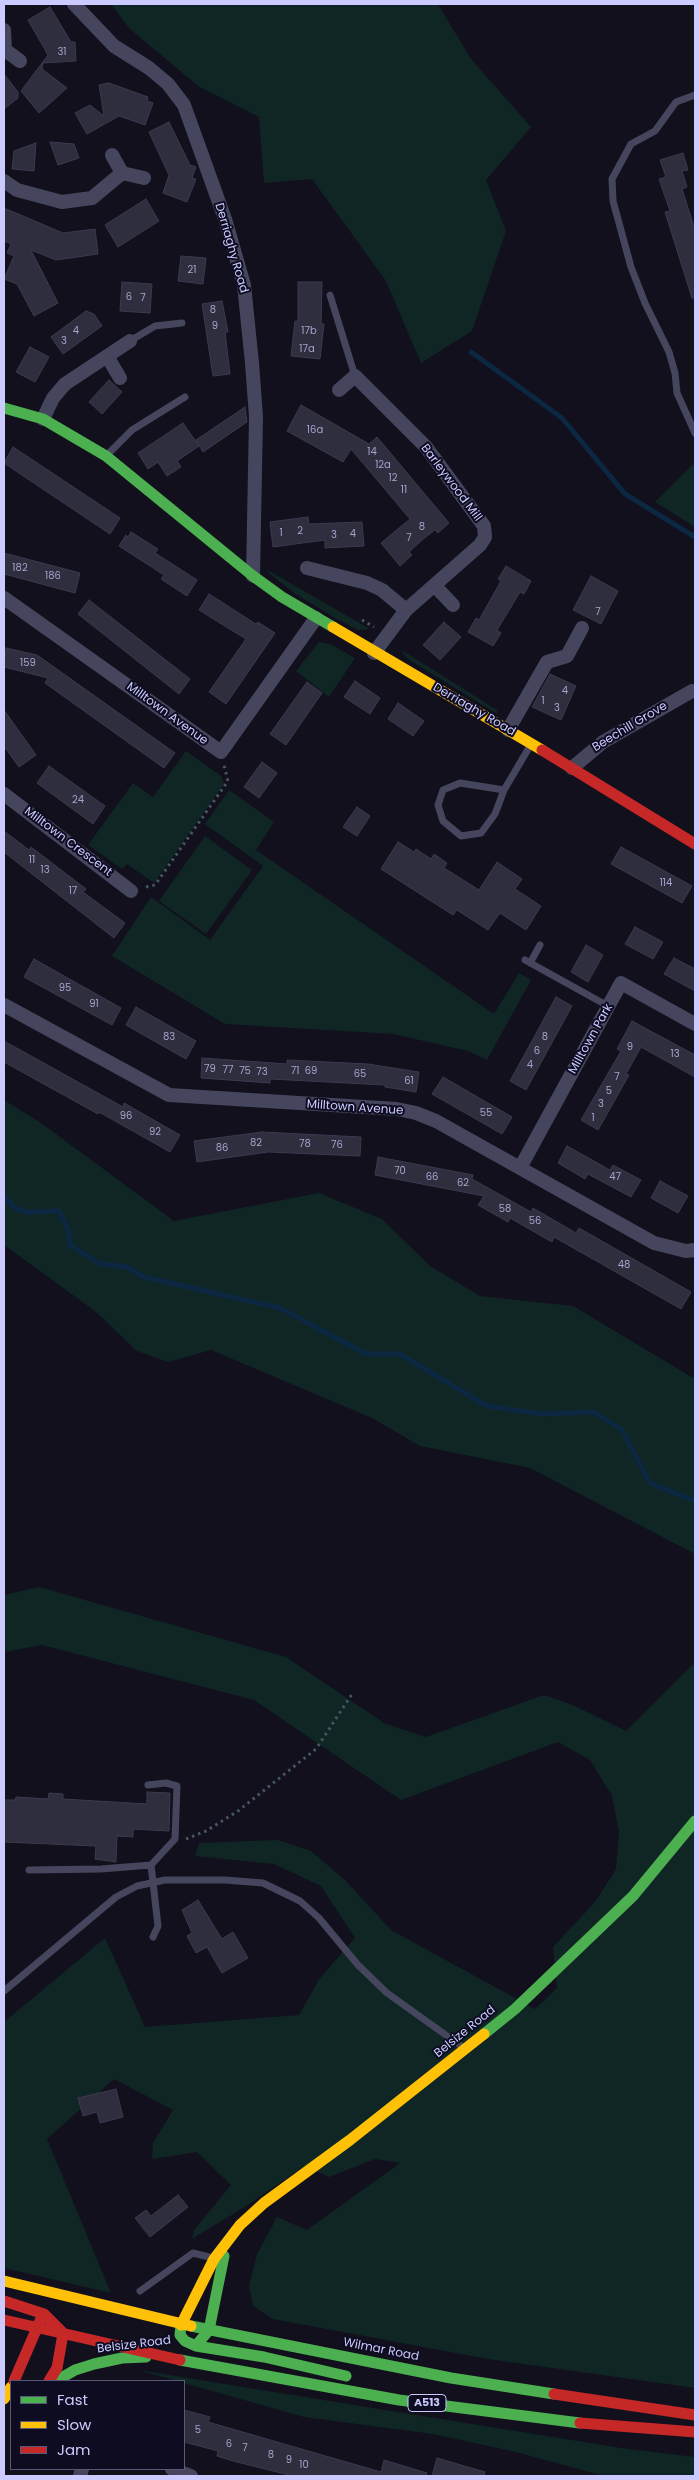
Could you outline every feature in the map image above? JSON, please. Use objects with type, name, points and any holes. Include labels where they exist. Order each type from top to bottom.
[{"type":"street","name":"Derriaghy Road","points":[[74,4],[114,46],[149,68],[168,84],[184,105],[225,219],[244,285],[252,363],[256,417],[253,576]]},
{"type":"street","points":[[4,30],[4,50],[20,61]]},
{"type":"street","points":[[112,154],[122,173],[144,178]]},
{"type":"street","points":[[4,181],[17,190],[62,202],[92,198],[122,173]]},
{"type":"street","points":[[43,419],[53,398],[65,384],[130,341]]},
{"type":"street","points":[[106,356],[120,378]]},
{"type":"street","points":[[339,390],[355,376]]},
{"type":"street","name":"Barleywood Mill","points":[[355,376],[426,447],[484,526],[485,537],[480,545],[406,610],[374,653]]},
{"type":"street","name":"Derriaghy Road","points":[[4,408],[43,419],[106,456],[253,576],[316,618],[572,768],[695,844]]},
{"type":"street","points":[[308,568],[367,583],[382,590],[406,610]]},
{"type":"street","points":[[435,586],[454,605]]},
{"type":"street","name":"Milltown Avenue","points":[[4,598],[221,752],[316,618]]},
{"type":"street","points":[[508,730],[547,662],[567,656],[582,628]]},
{"type":"street","name":"Beechill Grove","points":[[572,768],[603,742],[692,691]]},
{"type":"street","name":"Milltown Crescent","points":[[4,794],[131,891]]},
{"type":"street","name":"Milltown Park","points":[[520,1168],[621,983],[695,1024]]},
{"type":"street","name":"Milltown Avenue","points":[[4,1005],[170,1095],[397,1109],[436,1121],[654,1243],[686,1251],[695,1250]]},
{"type":"street","name":"Belsize Road","points":[[181,2325],[228,2240],[240,2225],[264,2202],[350,2140],[466,2050],[547,1980],[634,1896],[695,1820]]},
{"type":"street","name":"Belsize Road","points":[[58,2380],[74,2370],[94,2364],[122,2358],[162,2357],[196,2346],[209,2330],[218,2260]]},
{"type":"street","name":"A513","points":[[4,2281],[64,2296]]},
{"type":"street","points":[[14,2380],[36,2328],[44,2314],[64,2296]]},
{"type":"street","name":"Wilmar Road","points":[[64,2296],[181,2325],[451,2378],[695,2415]]},
{"type":"street","points":[[4,2301],[44,2314],[56,2324],[63,2334],[57,2368],[50,2380]]},
{"type":"street","name":"A513","points":[[4,2320],[162,2357],[399,2400],[589,2424],[695,2432]]},
{"type":"street","points":[[181,2325],[180,2334],[184,2341],[196,2346],[264,2357],[358,2379]]},
{"type":"street","name":"A513","points":[[377,2384],[500,2413]]},
{"type":"street","points":[[4,2399],[10,2388]]},
{"type":"street","points":[[175,2470],[191,2476]]},
{"type":"lane","points":[[695,95],[676,102],[655,131],[631,144],[612,178],[614,201],[632,267],[645,303],[669,352],[675,372],[678,393],[695,433]]},
{"type":"lane","points":[[330,295],[355,376]]},
{"type":"lane","points":[[130,341],[155,326],[182,323]]},
{"type":"lane","points":[[106,456],[132,430],[185,397]]},
{"type":"lane","points":[[504,790],[460,784],[443,790],[438,804],[443,821],[461,836],[481,833],[495,814],[504,790],[531,744]]},
{"type":"lane","points":[[540,946],[527,962],[608,1006]]},
{"type":"lane","points":[[29,1870],[101,1869],[151,1865],[175,1839],[177,1786],[166,1783],[148,1785]]},
{"type":"lane","points":[[151,1865],[158,1926],[153,1937]]},
{"type":"lane","points":[[4,1991],[116,1897],[137,1886],[165,1880],[225,1880],[263,1883],[300,1901],[319,1918],[358,1965],[387,1993],[466,2050]]},
{"type":"lane","points":[[140,2291],[193,2253],[218,2260]]},
{"type":"path","points":[[131,891],[155,885],[228,782],[221,752]]},
{"type":"path","points":[[175,1839],[184,1840],[206,1831],[238,1811],[316,1749],[352,1694]]},
{"type":"green space","points":[[111,4],[438,4],[471,59],[531,127],[486,180],[506,231],[472,331],[421,363],[386,281],[312,179],[264,183],[259,117],[198,86],[129,28]]},
{"type":"green space","points":[[695,462],[695,527],[655,502]]},
{"type":"green space","points":[[265,570],[370,629],[358,630],[337,619],[294,593]]},
{"type":"green space","points":[[319,642],[330,644],[355,658],[329,697],[296,671]]},
{"type":"green space","points":[[400,649],[497,710],[497,714],[408,659]]},
{"type":"green space","points":[[186,751],[221,776],[224,784],[154,883],[127,864],[122,869],[88,845],[133,783],[153,797]]},
{"type":"green space","points":[[229,790],[274,822],[256,850],[494,1014],[519,973],[531,980],[487,1060],[468,1051],[393,1034],[225,1024],[112,956],[151,897],[210,940],[263,866],[205,824]]},
{"type":"green space","points":[[205,836],[252,870],[206,934],[159,901]]},
{"type":"green space","points":[[4,1100],[41,1123],[174,1221],[319,1193],[382,1219],[430,1266],[480,1296],[573,1306],[695,1379],[695,1554],[530,1468],[420,1446],[372,1418],[211,1350],[168,1362],[137,1351],[95,1311],[4,1245]]},
{"type":"green space","points":[[39,1587],[286,1657],[384,1723],[426,1737],[544,1695],[575,1706],[626,1731],[695,1662],[695,2388],[488,2359],[273,2319],[253,2306],[249,2285],[257,2254],[277,2217],[307,2230],[400,2163],[375,2159],[329,2177],[305,2166],[243,2208],[192,2239],[194,2230],[231,2185],[197,2152],[152,2159],[153,2143],[173,2110],[114,2079],[47,2139],[111,2293],[4,2268],[4,2022],[105,1938],[145,2027],[299,2015],[320,1978],[355,1938],[321,1886],[274,1864],[195,1856],[199,1843],[278,1840],[311,1851],[345,1880],[391,1930],[535,2009],[557,1988],[553,1947],[595,1902],[616,1869],[619,1832],[612,1796],[590,1760],[558,1742],[401,1800],[254,1700],[42,1645],[4,1652],[4,1595]]},
{"type":"green space","points":[[138,2370],[621,2448],[695,2457],[695,2476],[604,2476],[516,2452],[433,2434],[304,2417],[185,2383],[185,2380],[173,2380]]},
{"type":"building","points":[[50,7],[71,42],[75,42],[76,61],[43,63],[42,69],[67,88],[39,113],[21,91],[48,55],[28,20]]},
{"type":"building","points":[[4,74],[18,92],[18,98],[4,109]]},
{"type":"building","points":[[109,83],[148,97],[147,101],[153,103],[145,125],[119,116],[87,134],[75,113],[90,105],[104,116],[99,85]]},
{"type":"building","points":[[169,122],[190,165],[196,167],[192,178],[196,179],[187,202],[163,193],[169,175],[149,132]]},
{"type":"building","points":[[50,142],[74,144],[79,158],[58,165]]},
{"type":"building","points":[[36,143],[34,171],[12,169],[14,151]]},
{"type":"building","points":[[683,153],[688,170],[682,171],[687,187],[682,189],[695,230],[695,298],[692,298],[665,212],[670,211],[659,179],[666,177],[660,160]]},
{"type":"building","points":[[146,199],[159,221],[118,247],[105,225]]},
{"type":"building","points":[[4,208],[63,233],[95,229],[98,254],[56,260],[31,250],[58,303],[34,316],[17,284],[4,279],[14,256],[7,253],[11,244],[4,241]]},
{"type":"building","points":[[181,256],[206,258],[203,284],[178,281]]},
{"type":"building","points":[[122,282],[152,284],[150,313],[120,311]]},
{"type":"building","points":[[298,282],[322,282],[321,324],[324,324],[320,359],[291,356],[295,321],[298,321]]},
{"type":"building","points":[[222,301],[228,332],[225,332],[230,374],[213,376],[202,304]]},
{"type":"building","points":[[86,311],[94,314],[102,326],[63,354],[51,337]]},
{"type":"building","points":[[30,347],[49,357],[35,382],[16,372]]},
{"type":"building","points":[[109,380],[122,392],[102,414],[89,402]]},
{"type":"building","points":[[301,405],[369,444],[377,437],[449,523],[438,533],[435,530],[422,540],[409,552],[412,555],[400,566],[381,543],[410,519],[351,449],[343,462],[287,431]]},
{"type":"building","points":[[245,407],[247,422],[203,452],[196,440]]},
{"type":"building","points":[[183,423],[199,446],[177,461],[181,467],[167,476],[158,462],[148,469],[138,453]]},
{"type":"building","points":[[13,447],[120,518],[110,534],[4,463]]},
{"type":"building","points":[[308,517],[309,524],[362,522],[364,546],[325,548],[325,540],[273,547],[270,522]]},
{"type":"building","points":[[131,532],[158,549],[155,553],[197,580],[187,596],[161,579],[164,575],[119,546],[126,535],[128,537]]},
{"type":"building","points":[[4,553],[80,573],[75,593],[4,574]]},
{"type":"building","points":[[506,566],[531,581],[524,594],[520,592],[497,630],[501,633],[493,646],[468,632],[476,618],[479,620],[501,581],[498,579]]},
{"type":"building","points":[[591,576],[618,591],[601,624],[573,610]]},
{"type":"building","points":[[209,594],[256,624],[258,622],[275,633],[226,704],[209,692],[246,639],[199,610]]},
{"type":"building","points":[[89,600],[190,679],[179,694],[78,614]]},
{"type":"building","points":[[444,622],[461,637],[440,660],[423,645]]},
{"type":"building","points":[[6,648],[37,655],[175,753],[164,768],[45,683],[48,678],[4,667]]},
{"type":"building","points":[[550,674],[576,686],[561,720],[532,707]]},
{"type":"building","points":[[355,681],[380,698],[370,714],[344,697]]},
{"type":"building","points":[[307,682],[322,693],[286,745],[270,734]]},
{"type":"building","points":[[398,703],[424,721],[413,736],[388,719]]},
{"type":"building","points":[[4,710],[36,755],[19,767],[4,746]]},
{"type":"building","points":[[262,762],[277,773],[259,798],[244,787]]},
{"type":"building","points":[[49,766],[105,806],[93,824],[37,783]]},
{"type":"building","points":[[357,807],[370,816],[357,836],[343,827]]},
{"type":"building","points":[[4,831],[29,850],[31,847],[86,889],[83,892],[125,923],[114,938],[4,852]]},
{"type":"building","points":[[398,842],[414,852],[416,849],[431,859],[434,854],[447,863],[444,868],[479,890],[497,862],[522,879],[515,889],[541,906],[526,930],[500,913],[488,930],[457,910],[453,915],[381,869]]},
{"type":"building","points":[[621,847],[692,886],[682,903],[611,864]]},
{"type":"building","points":[[635,927],[663,942],[653,959],[625,944]]},
{"type":"building","points":[[586,945],[603,955],[588,982],[571,972]]},
{"type":"building","points":[[674,958],[695,969],[695,991],[664,974]]},
{"type":"building","points":[[34,959],[121,1008],[112,1025],[24,977]]},
{"type":"building","points":[[556,997],[572,1006],[526,1090],[510,1081]]},
{"type":"building","points":[[136,1007],[196,1041],[186,1059],[126,1025]]},
{"type":"building","points":[[632,1021],[695,1055],[695,1077],[641,1047],[626,1074],[629,1075],[598,1130],[581,1120],[621,1051],[617,1049]]},
{"type":"building","points":[[4,1041],[123,1107],[124,1103],[180,1135],[170,1152],[4,1062]]},
{"type":"building","points":[[202,1058],[287,1064],[287,1060],[368,1064],[419,1072],[416,1092],[385,1087],[385,1085],[270,1079],[270,1083],[201,1078]]},
{"type":"building","points":[[443,1077],[512,1117],[502,1134],[432,1094]]},
{"type":"building","points":[[262,1132],[361,1137],[360,1156],[268,1152],[197,1162],[194,1141]]},
{"type":"building","points":[[567,1146],[610,1170],[613,1165],[641,1180],[631,1197],[588,1174],[585,1179],[558,1163]]},
{"type":"building","points":[[378,1157],[473,1175],[472,1179],[531,1212],[533,1208],[576,1233],[579,1228],[691,1292],[681,1309],[554,1237],[552,1242],[510,1218],[508,1222],[478,1205],[484,1196],[375,1175]]},
{"type":"building","points":[[660,1181],[688,1196],[678,1213],[651,1198]]},
{"type":"building","points":[[147,1792],[170,1793],[169,1831],[133,1829],[133,1837],[117,1836],[116,1862],[95,1859],[96,1846],[4,1842],[4,1800],[15,1800],[16,1797],[48,1799],[49,1793],[63,1794],[63,1799],[147,1804]]},
{"type":"building","points":[[198,1900],[222,1939],[233,1932],[248,1958],[222,1973],[207,1947],[196,1953],[187,1936],[192,1933],[182,1910]]},
{"type":"building","points":[[116,2089],[123,2117],[100,2123],[97,2112],[83,2116],[78,2098]]},
{"type":"building","points":[[178,2195],[188,2207],[150,2237],[135,2218],[146,2210],[151,2216]]},
{"type":"building","points":[[185,2410],[210,2417],[208,2422],[381,2472],[384,2460],[427,2473],[426,2476],[293,2476],[217,2456],[218,2451],[185,2442]]},
{"type":"building","points":[[437,2458],[485,2472],[484,2476],[432,2476]]},
{"type":"waterway","points":[[471,352],[562,418],[625,494],[695,537]]},
{"type":"waterway","points":[[4,1196],[15,1208],[27,1212],[59,1211],[69,1232],[70,1245],[100,1264],[127,1267],[144,1277],[280,1308],[366,1354],[400,1354],[487,1406],[542,1414],[594,1412],[622,1430],[650,1483],[695,1501]]},
{"type":"traffic: fast","points":[[4,408],[43,419],[106,456],[253,576],[282,597],[333,627]]},
{"type":"traffic: fast","points":[[484,2034],[515,2009],[633,1896],[695,1821]]},
{"type":"traffic: fast","points":[[199,2342],[209,2330],[224,2256]]},
{"type":"traffic: fast","points":[[181,2325],[180,2335],[185,2341],[196,2346],[264,2357],[346,2376]]},
{"type":"traffic: fast","points":[[191,2326],[451,2378],[554,2394]]},
{"type":"traffic: fast","points":[[58,2380],[75,2370],[94,2364],[122,2358],[146,2357]]},
{"type":"traffic: fast","points":[[180,2360],[399,2400],[580,2423]]},
{"type":"traffic: slow","points":[[333,627],[542,750]]},
{"type":"traffic: slow","points":[[181,2325],[214,2259],[240,2225],[264,2203],[350,2140],[484,2034]]},
{"type":"traffic: slow","points":[[4,2281],[191,2326]]},
{"type":"traffic: slow","points":[[4,2399],[10,2389]]},
{"type":"traffic: jam","points":[[542,750],[695,844]]},
{"type":"traffic: jam","points":[[4,2301],[44,2314],[62,2332]]},
{"type":"traffic: jam","points":[[14,2380],[43,2314]]},
{"type":"traffic: jam","points":[[4,2320],[180,2360]]},
{"type":"traffic: jam","points":[[50,2380],[57,2368],[63,2334]]},
{"type":"traffic: jam","points":[[554,2394],[695,2415]]},
{"type":"traffic: jam","points":[[580,2423],[695,2432]]}]
